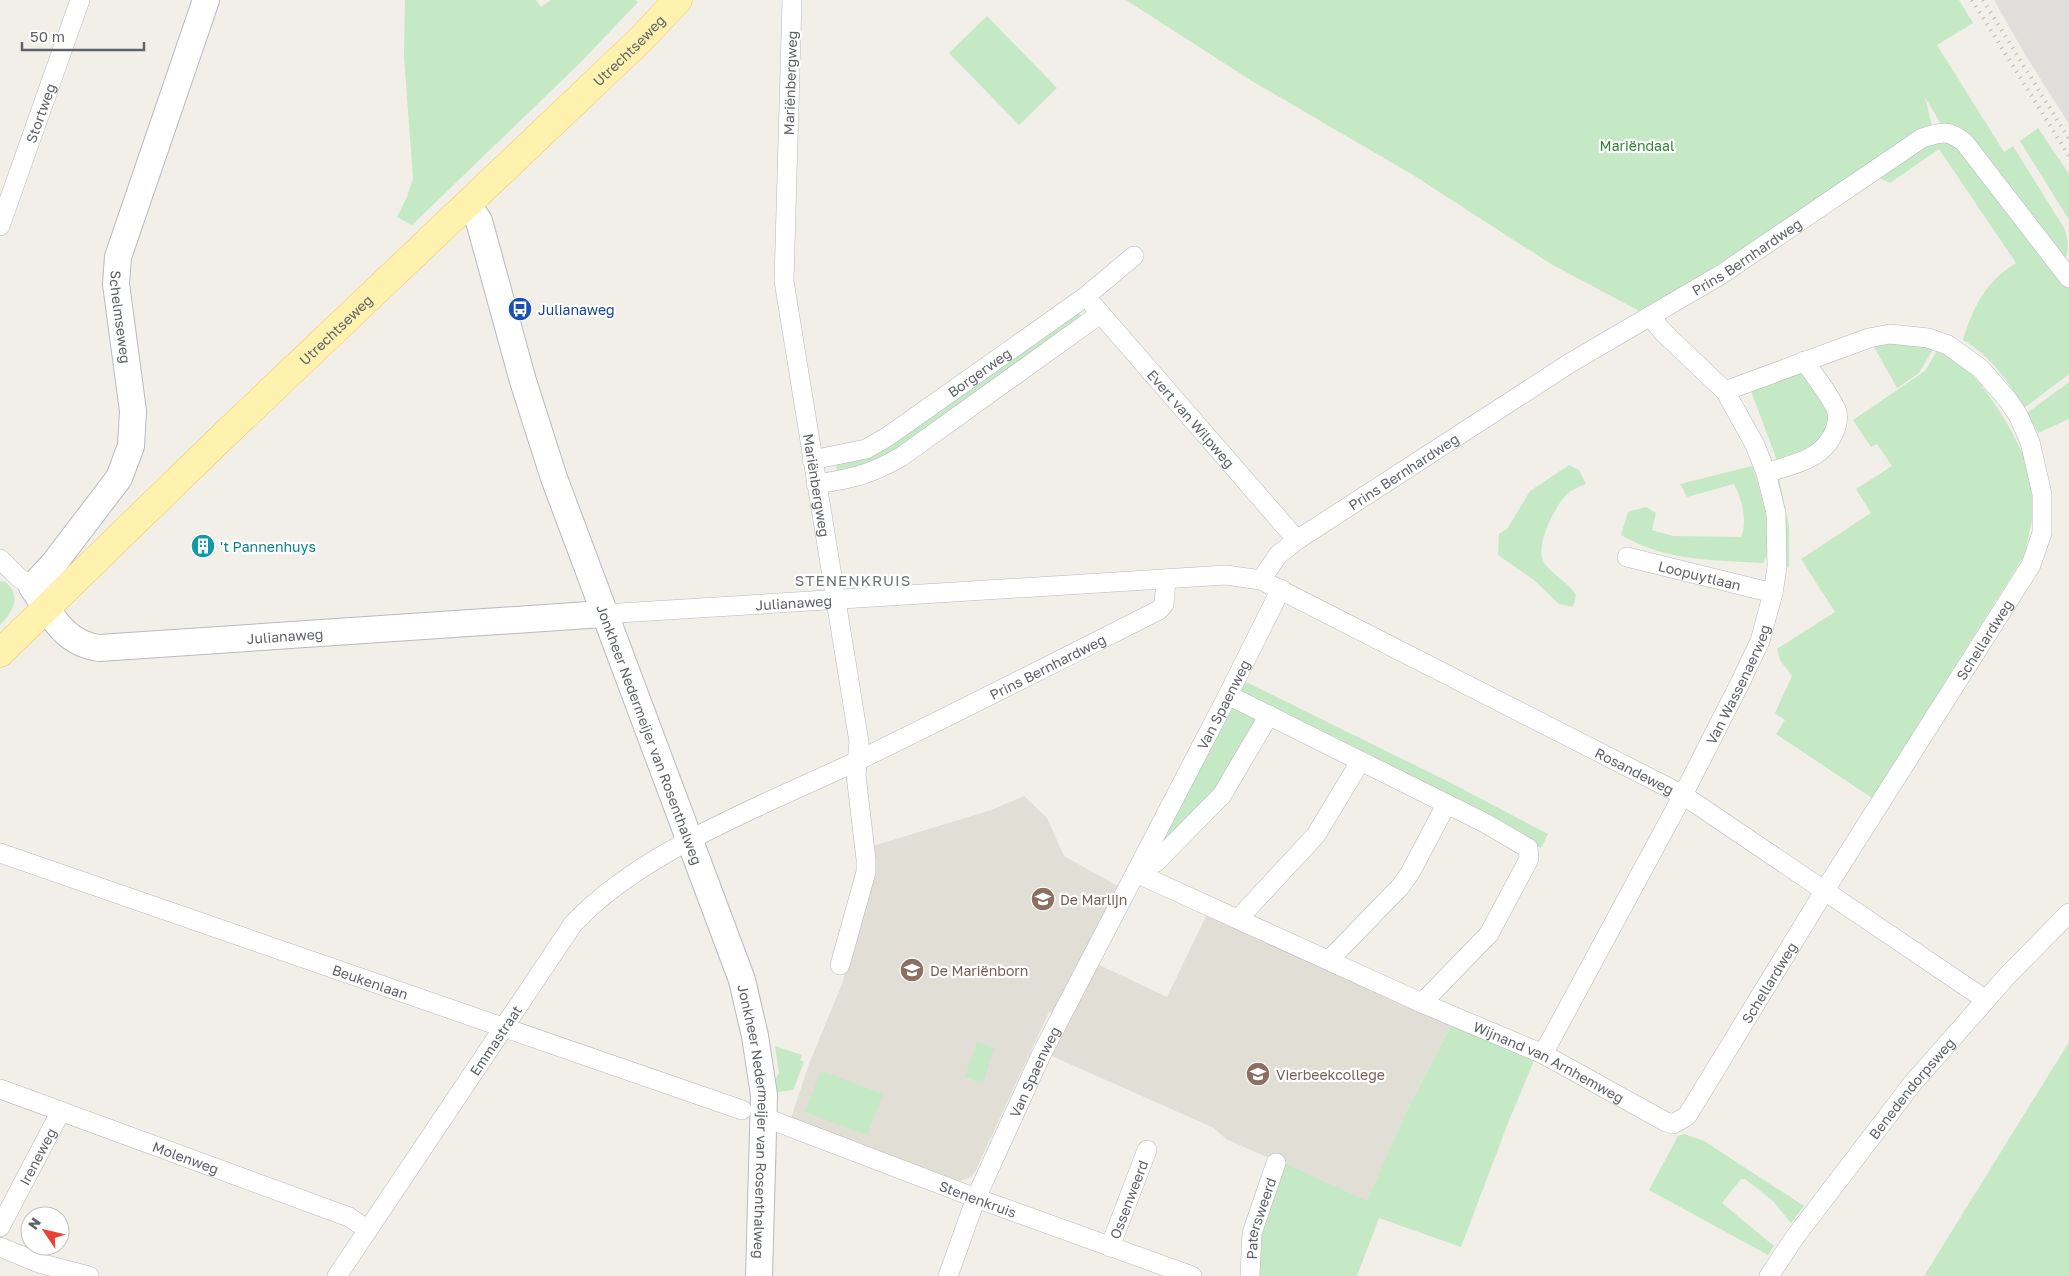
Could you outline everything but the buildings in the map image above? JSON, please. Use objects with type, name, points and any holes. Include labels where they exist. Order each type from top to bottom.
[{"type":"main road","name":"Utrechtseweg","points":[[0,653],[217,442],[468,205],[672,2]]},
{"type":"street","name":"Stortweg","points":[[0,226],[80,0]]},
{"type":"street","name":"Schelmseweg","points":[[32,587],[55,562],[119,478],[132,446],[133,410],[116,284],[118,257],[206,0]]},
{"type":"street","name":"Mariënbergweg","points":[[792,0],[784,281],[859,742],[856,775],[866,872],[840,965]]},
{"type":"street","name":"Prins Bernhardweg","points":[[1261,580],[1278,555],[1297,540],[1570,363],[1722,274],[1922,138],[1941,132],[1950,133],[1964,142],[2069,278]]},
{"type":"street","name":"Jonkheer Nedermeijer van Rosenthalweg","points":[[468,205],[479,221],[523,381],[554,478],[603,614],[742,980],[762,1073],[753,1113],[759,1276]]},
{"type":"street","name":"Borgerweg","points":[[812,460],[866,449],[887,438],[1085,297],[1134,256]]},
{"type":"street","name":"Evert van Wilpweg","points":[[1085,297],[1297,540]]},
{"type":"street","name":"Borgerweg","points":[[816,484],[857,478],[876,472],[900,457],[1100,314]]},
{"type":"street","name":"Van Wassenaerweg","points":[[1543,1054],[1683,794],[1760,641],[1773,592],[1777,567],[1776,513],[1766,473],[1755,445],[1725,391],[1664,333],[1651,317]]},
{"type":"street","name":"Schellardweg","points":[[1673,1124],[1687,1116],[1825,890],[2031,565],[2042,533],[2043,503],[2030,442],[2018,415],[1981,369],[1948,345],[1928,338],[1890,334],[1850,344],[1725,391]]},
{"type":"street","points":[[1766,473],[1816,455],[1827,446],[1835,428],[1838,418],[1836,408],[1804,361]]},
{"type":"street","name":"Loopuytlaan","points":[[1627,557],[1773,592]]},
{"type":"street","points":[[0,559],[17,576],[32,587]]},
{"type":"street","points":[[1166,579],[1226,575],[1261,580]]},
{"type":"street","name":"Julianaweg","points":[[32,587],[46,610],[71,638],[91,647],[100,648],[1166,579]]},
{"type":"street","name":"Prins Bernhardweg","points":[[689,841],[858,760],[1159,610],[1164,604],[1166,579]]},
{"type":"street","name":"Rosandeweg","points":[[1261,580],[1683,794],[1986,1000]]},
{"type":"street","name":"Van Spaenweg","points":[[948,1276],[976,1198],[1041,1054],[1228,695],[1281,589]]},
{"type":"street","points":[[1228,695],[1528,848],[1529,859],[1489,934],[1422,1002]]},
{"type":"street","points":[[1136,873],[1156,862],[1222,795],[1269,716]]},
{"type":"street","points":[[1238,919],[1316,835],[1332,812],[1360,762]]},
{"type":"street","points":[[1329,960],[1405,880],[1446,805]]},
{"type":"street","name":"Emmastraat","points":[[337,1276],[572,924],[591,905],[616,885],[689,841]]},
{"type":"street","name":"Beukenlaan","points":[[0,852],[753,1113]]},
{"type":"street","name":"Wijnand van Arnhemweg","points":[[1136,873],[1422,1002],[1543,1054],[1673,1124]]},
{"type":"street","name":"Benedendorpsweg","points":[[1769,1276],[1795,1237],[1948,1040],[2069,913]]},
{"type":"street","name":"Molenweg","points":[[0,1089],[349,1217],[368,1230]]},
{"type":"street","name":"Ireneweg","points":[[0,1227],[60,1111]]},
{"type":"street","name":"Stenenkruis","points":[[753,1113],[976,1198],[1192,1276]]},
{"type":"street","name":"Ossenweerd","points":[[1110,1247],[1146,1150]]},
{"type":"street","name":"Patersweerd","points":[[1250,1276],[1252,1233],[1276,1163]]},
{"type":"street","points":[[0,1247],[39,1263],[89,1276]]},
{"type":"shaded area","points":[[1994,0],[2069,0],[2069,124],[2026,56]]},
{"type":"shaded area","points":[[1024,796],[1047,818],[1064,856],[1121,888],[1057,1014],[1049,1012],[975,1172],[971,1177],[960,1181],[791,1118],[809,1064],[842,984],[856,934],[870,847],[991,810]]},
{"type":"shaded area","name":"Vierbeekcollege","points":[[1208,912],[1453,1022],[1406,1112],[1367,1202],[1226,1139],[1214,1128],[1045,1053],[1093,962],[1167,997]]},
{"type":"green space","points":[[405,0],[536,0],[541,7],[551,0],[636,0],[638,2],[580,63],[412,225],[397,217],[407,197],[413,178],[404,57]]},
{"type":"green space","name":"Mariëndaal","points":[[1126,0],[1959,0],[1973,23],[1937,45],[2004,152],[2013,146],[2064,228],[2068,246],[2066,258],[2064,263],[1941,124],[1925,97],[1932,126],[1643,313],[1551,264],[1413,175],[1252,81]]},
{"type":"green space","points":[[987,16],[1057,88],[1019,125],[949,53]]},
{"type":"green space","points":[[2038,128],[2069,174],[2069,220],[2020,141]]},
{"type":"green space","points":[[1947,140],[1961,148],[2069,286],[2069,374],[2024,408],[2012,388],[1990,361],[1963,340],[1971,316],[1988,287],[2016,263],[1939,149],[1890,183],[1875,176],[1923,143]]},
{"type":"green space","points":[[1075,311],[1082,316],[877,465],[837,471],[836,466],[839,463]]},
{"type":"green space","points":[[1901,341],[1934,348],[1919,373],[1897,388],[1872,343]]},
{"type":"green space","points":[[1938,349],[1949,354],[1967,369],[1980,383],[2005,419],[2025,458],[2031,476],[2034,492],[2033,516],[2024,556],[1872,798],[1776,734],[1785,720],[1775,713],[1792,676],[1780,660],[1777,649],[1835,612],[1801,559],[1871,513],[1856,489],[1892,466],[1877,444],[1871,447],[1853,420],[1925,371]]},
{"type":"green space","points":[[1803,371],[1833,418],[1825,442],[1778,463],[1751,391]]},
{"type":"green space","points":[[2069,382],[2069,419],[2038,433],[2027,413]]},
{"type":"green space","points":[[1569,465],[1579,470],[1586,484],[1569,492],[1560,502],[1546,529],[1543,539],[1542,557],[1545,564],[1576,595],[1573,607],[1559,604],[1534,580],[1498,555],[1499,534],[1507,529],[1530,491]]},
{"type":"green space","points":[[1752,466],[1763,501],[1768,529],[1767,554],[1763,563],[1690,558],[1655,550],[1621,535],[1628,512],[1646,507],[1656,513],[1652,530],[1673,536],[1741,537],[1744,517],[1734,484],[1687,497],[1680,484]]},
{"type":"green space","points":[[1779,478],[1789,526],[1789,567],[1784,569],[1777,482]]},
{"type":"green space","points":[[4,581],[10,587],[15,598],[12,609],[0,625],[0,582]]},
{"type":"green space","points":[[1244,681],[1451,783],[1548,834],[1541,848],[1239,691]]},
{"type":"green space","points":[[1231,704],[1258,719],[1219,791],[1158,847]]},
{"type":"green space","points":[[1453,1022],[1535,1058],[1461,1247],[1379,1218],[1357,1276],[1256,1276],[1258,1234],[1283,1163],[1367,1201],[1406,1112]]},
{"type":"green space","points":[[977,1042],[994,1048],[983,1083],[965,1077]]},
{"type":"green space","points":[[2069,1042],[2069,1276],[1924,1276]]},
{"type":"green space","points":[[775,1046],[802,1055],[800,1060],[804,1062],[793,1090],[777,1092],[776,1078],[779,1073]]},
{"type":"green space","points":[[821,1071],[883,1094],[867,1135],[805,1112]]},
{"type":"green space","points":[[1684,1134],[1704,1141],[1804,1206],[1791,1223],[1773,1201],[1745,1179],[1741,1179],[1722,1203],[1774,1246],[1768,1255],[1649,1190],[1678,1136]]},
{"type":"railway","points":[[1972,0],[2069,156]]},
{"type":"railway","points":[[1983,0],[2069,139]]},
{"type":"place","name":"Julianaweg","points":[[520,309]]},
{"type":"place","name":"'t Pannenhuys","points":[[203,546]]},
{"type":"place","name":"De Marlijn","points":[[1043,899]]},
{"type":"place","name":"De Mariënborn","points":[[912,970]]},
{"type":"place","name":"Vierbeekcollege","points":[[1258,1074]]},
{"type":"district","name":"STENENKRUIS","points":[[853,580]]}]
